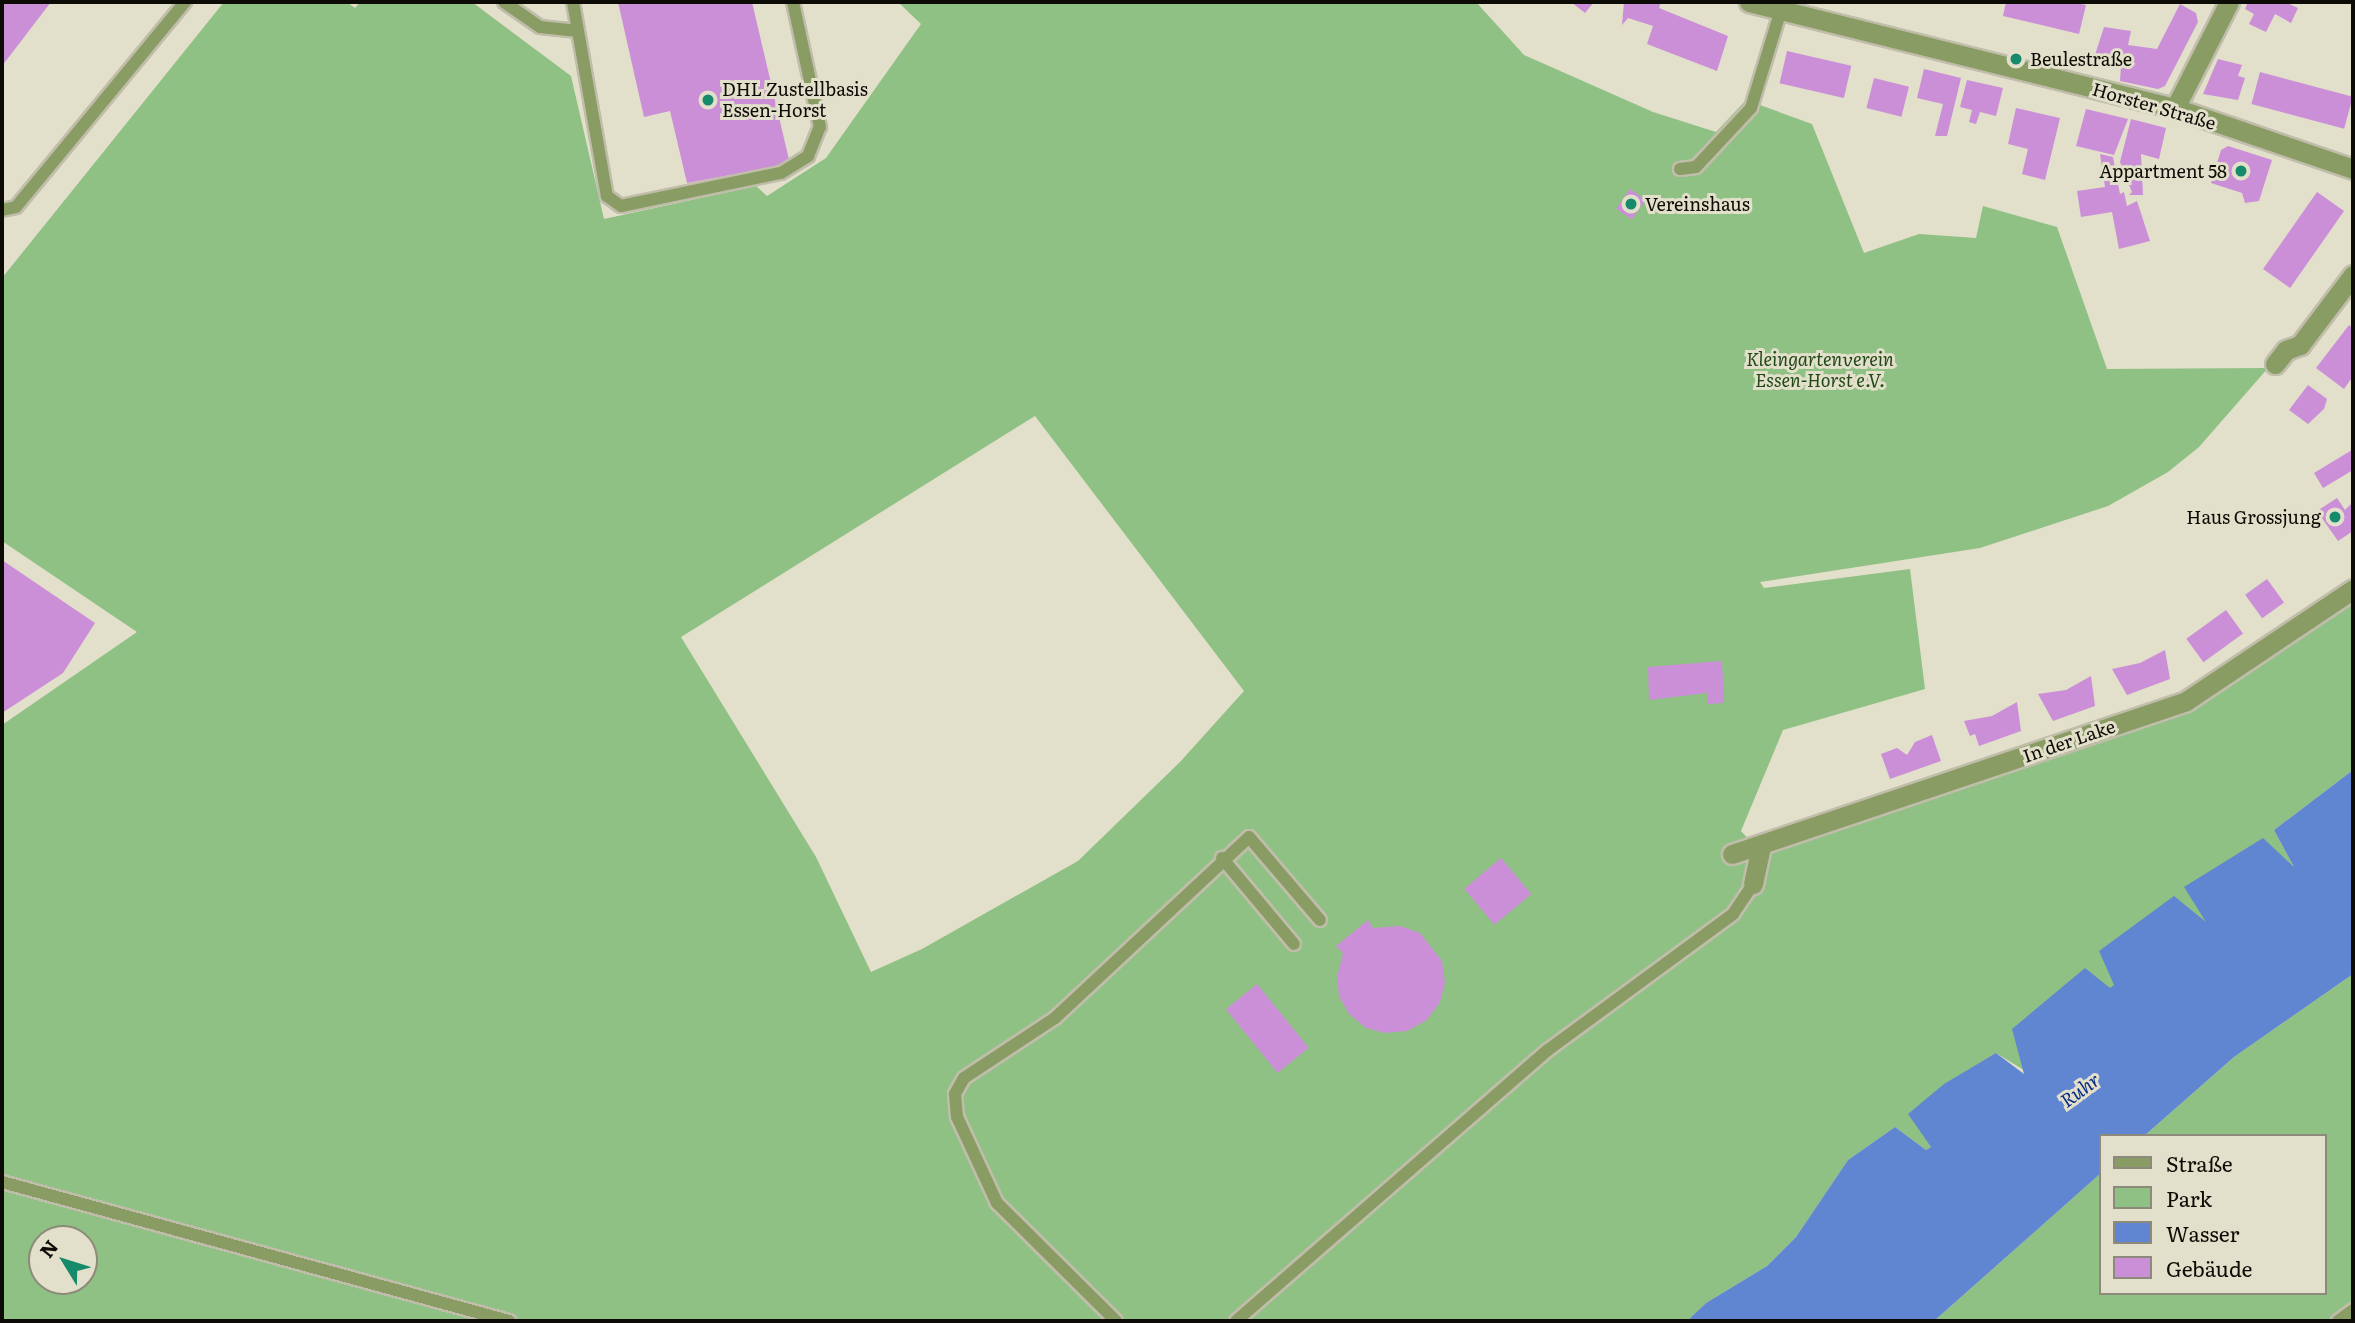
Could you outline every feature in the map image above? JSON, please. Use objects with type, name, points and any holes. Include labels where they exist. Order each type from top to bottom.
[{"type":"street","name":"Horster Straße","points":[[1749,2],[1780,13],[2175,108],[2353,169]]},
{"type":"street","points":[[2175,108],[2229,2]]},
{"type":"street","points":[[2275,364],[2286,350],[2300,345],[2353,275]]},
{"type":"street","name":"In der Lake","points":[[1732,854],[2186,701],[2353,589]]},
{"type":"street","points":[[1753,884],[1761,845]]},
{"type":"lane","points":[[2,210],[16,207],[185,2]]},
{"type":"lane","points":[[504,2],[540,27],[578,31]]},
{"type":"lane","points":[[573,2],[607,196],[613,204],[633,205],[781,173],[808,156],[820,127],[793,2]]},
{"type":"lane","points":[[1680,169],[1696,167],[1751,108],[1780,13]]},
{"type":"lane","points":[[1116,1321],[998,1203],[957,1117],[955,1094],[964,1077],[1055,1018],[1222,858],[1249,837],[1320,920]]},
{"type":"lane","points":[[1222,858],[1294,944]]},
{"type":"lane","points":[[1236,1321],[1548,1050],[1733,914],[1753,884]]},
{"type":"lane","points":[[2,1182],[509,1321]]},
{"type":"lane","points":[[2338,1321],[2353,1310]]},
{"type":"green space","name":"Kleingartenverein Essen-Horst e.V.","points":[[224,2],[347,2],[355,8],[360,2],[472,2],[571,76],[604,219],[756,186],[767,196],[826,158],[921,24],[898,2],[1476,2],[1524,55],[1653,112],[1716,132],[1746,100],[1812,124],[1864,253],[1919,234],[1976,238],[1983,206],[2057,227],[2107,369],[2268,368],[2199,447],[2168,472],[2108,506],[1980,548],[1760,582],[1764,588],[1910,569],[1925,689],[1783,730],[1741,831],[1753,844],[2187,706],[2353,599],[2353,770],[2274,830],[2294,867],[2110,989],[2085,969],[2056,994],[2027,1072],[1996,1053],[1931,1147],[1926,1150],[1895,1127],[1848,1160],[1796,1237],[1767,1266],[1706,1303],[1687,1321],[2,1321],[2,725],[137,632],[2,541],[2,278]],"holes":[[[1035,416],[1244,691],[1180,762],[1078,861],[922,949],[871,972],[816,857],[681,637]]]},
{"type":"green space","points":[[2353,974],[2353,1321],[1934,1321],[2100,1174],[2100,1295],[2327,1295],[2327,1134],[2146,1134],[2234,1057]]},
{"type":"water","name":"Ruhr","points":[[2353,770],[2353,974],[2234,1057],[2146,1134],[2100,1134],[2100,1174],[1934,1321],[1687,1321],[1706,1303],[1767,1266],[1796,1237],[1848,1160],[1895,1127],[1926,1150],[1931,1147],[1908,1114],[1944,1084],[1996,1053],[2024,1074],[2012,1029],[2085,968],[2110,988],[2114,985],[2099,951],[2174,896],[2206,922],[2184,887],[2263,838],[2294,867],[2274,830]]},
{"type":"building","points":[[2,2],[51,2],[2,66]]},
{"type":"building","name":"DHL Zustellbasis Essen-Horst","points":[[618,2],[752,2],[790,164],[687,183],[670,111],[644,117]]},
{"type":"building","points":[[1571,2],[1594,2],[1585,13]]},
{"type":"building","points":[[1624,2],[1661,2],[1659,8],[1728,36],[1717,71],[1647,44],[1653,26],[1628,18],[1622,25]]},
{"type":"building","points":[[2006,2],[2071,2],[2086,5],[2079,34],[2003,16]]},
{"type":"building","points":[[2248,2],[2285,2],[2298,8],[2291,23],[2275,14],[2266,32],[2249,24],[2254,14],[2245,9]]},
{"type":"building","points":[[2180,4],[2196,13],[2198,22],[2165,86],[2158,89],[2120,81],[2121,66],[2094,58],[2104,27],[2131,31],[2128,45],[2157,49]]},
{"type":"building","points":[[1787,51],[1851,66],[1844,98],[1780,83]]},
{"type":"building","points":[[2218,59],[2242,65],[2238,76],[2245,78],[2238,100],[2203,94]]},
{"type":"building","points":[[1924,69],[1961,78],[1947,136],[1935,136],[1943,104],[1917,98]]},
{"type":"building","points":[[2260,72],[2353,97],[2344,129],[2251,104]]},
{"type":"building","points":[[1874,78],[1909,87],[1901,117],[1867,108]]},
{"type":"building","points":[[1967,80],[2003,88],[1996,116],[1980,112],[1976,124],[1969,122],[1972,110],[1960,107]]},
{"type":"building","points":[[2016,108],[2060,118],[2045,180],[2022,174],[2028,149],[2008,144]]},
{"type":"building","points":[[2086,109],[2128,119],[2114,155],[2076,146]]},
{"type":"building","points":[[2131,119],[2166,128],[2159,159],[2141,154],[2143,195],[2129,195],[2132,192],[2120,162]]},
{"type":"building","name":"Appartment 58","points":[[2228,146],[2272,160],[2259,201],[2245,203],[2242,193],[2211,183],[2221,150]]},
{"type":"building","points":[[2100,154],[2113,157],[2120,194],[2124,192],[2127,206],[2137,201],[2150,241],[2119,249],[2112,212],[2081,217],[2077,191],[2105,187]]},
{"type":"building","name":"Vereinshaus","points":[[1630,189],[1646,200],[1632,220],[1616,209]]},
{"type":"building","points":[[2317,192],[2344,211],[2290,288],[2263,269]]},
{"type":"building","points":[[2349,325],[2353,328],[2353,376],[2344,389],[2316,368]]},
{"type":"building","points":[[2308,385],[2327,399],[2324,409],[2308,424],[2289,410]]},
{"type":"building","points":[[2352,450],[2353,470],[2323,488],[2314,473]]},
{"type":"building","name":"Haus Grossjung","points":[[2337,498],[2345,510],[2353,502],[2353,531],[2338,541],[2317,511]]},
{"type":"building","points":[[2,560],[95,623],[63,673],[2,713]]},
{"type":"building","points":[[2267,579],[2284,602],[2262,618],[2245,595]]},
{"type":"building","points":[[2226,610],[2243,633],[2203,662],[2186,639]]},
{"type":"building","points":[[2165,650],[2170,679],[2127,695],[2112,669],[2140,663]]},
{"type":"building","points":[[1722,661],[1724,703],[1708,704],[1707,693],[1649,700],[1648,667]]},
{"type":"building","points":[[2091,676],[2095,706],[2053,721],[2038,694],[2066,690]]},
{"type":"building","points":[[2017,702],[2021,731],[1979,746],[1975,734],[1970,736],[1964,721],[1992,716]]},
{"type":"building","points":[[1932,735],[1941,761],[1890,779],[1881,754],[1897,748],[1907,755],[1915,742]]},
{"type":"building","points":[[1501,858],[1531,894],[1494,925],[1464,889]]},
{"type":"building","points":[[1368,920],[1373,928],[1400,926],[1420,933],[1442,961],[1445,983],[1440,1002],[1427,1020],[1407,1031],[1385,1033],[1366,1028],[1349,1014],[1339,996],[1337,977],[1343,953],[1336,946]]},
{"type":"building","points":[[1257,984],[1309,1048],[1278,1073],[1226,1009]]},
{"type":"place","name":"Beulestraße","points":[[2016,59]]},
{"type":"place","name":"DHL Zustellbasis Essen-Horst","points":[[708,100]]},
{"type":"place","name":"Appartment 58","points":[[2241,171]]},
{"type":"place","name":"Vereinshaus","points":[[1631,204]]},
{"type":"place","name":"Haus Grossjung","points":[[2335,517]]}]
